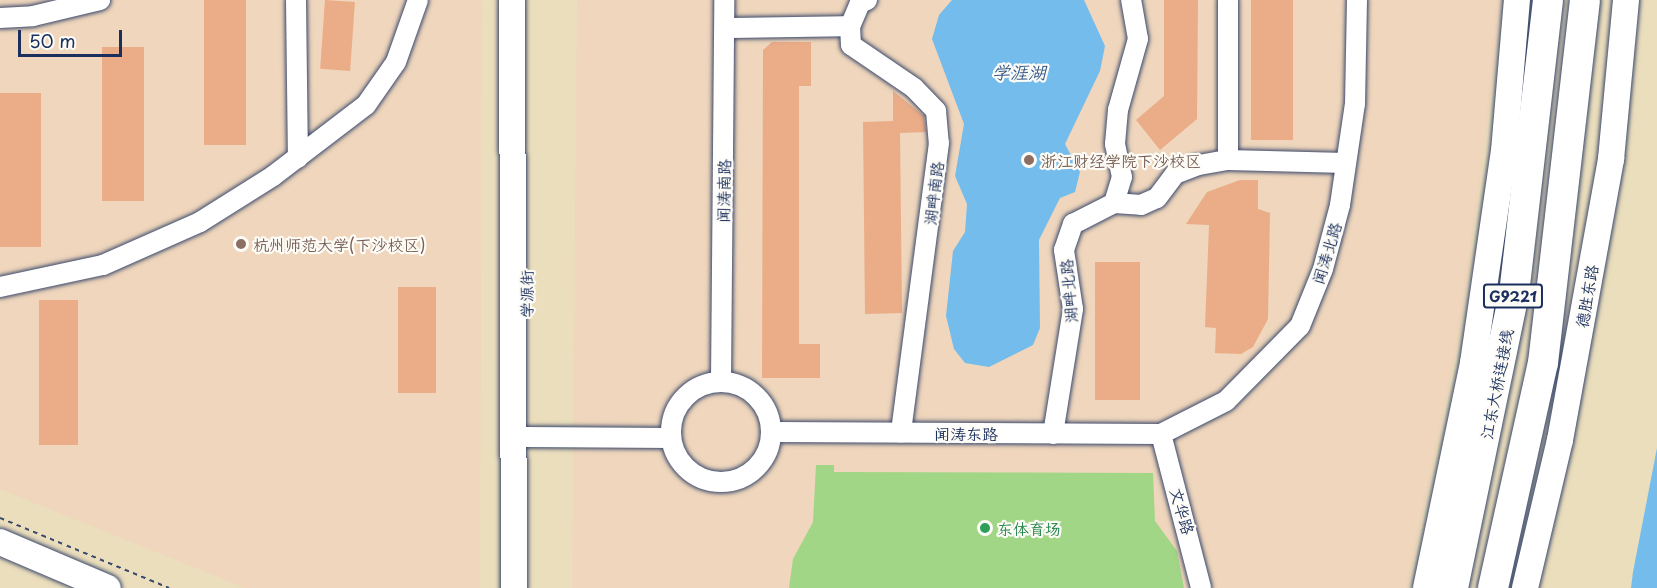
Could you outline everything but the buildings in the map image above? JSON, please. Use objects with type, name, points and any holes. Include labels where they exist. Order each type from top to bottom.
[{"type":"highway","name":"江东大桥连接线","points":[[1453,588],[1514,294],[1548,0]]},
{"type":"highway","name":"G9221","points":[[1492,588],[1543,363],[1574,111],[1585,0]]},
{"type":"highway","points":[[1574,111],[1604,0]]},
{"type":"main road","points":[[512,0],[514,588]]},
{"type":"main road","name":"学源街","points":[[526,0],[526,588]]},
{"type":"main road","points":[[1426,588],[1473,363],[1504,150],[1517,0]]},
{"type":"main road","name":"德胜东路","points":[[1525,588],[1560,440],[1611,159],[1626,0]]},
{"type":"main road","points":[[0,542],[108,588]]},
{"type":"street","points":[[0,18],[33,16],[100,0]]},
{"type":"street","points":[[296,0],[298,158]]},
{"type":"street","points":[[0,287],[49,280],[141,249],[200,222],[298,158],[366,105],[396,62],[418,0]]},
{"type":"street","name":"闻涛南路","points":[[721,381],[724,0]]},
{"type":"street","points":[[724,28],[850,26],[860,3],[867,0]]},
{"type":"street","points":[[1131,0],[1138,39],[1118,110],[1115,144],[1122,177],[1114,203],[1141,205],[1157,198],[1175,174],[1228,160],[1346,163]]},
{"type":"street","points":[[1228,0],[1228,160]]},
{"type":"street","name":"闻涛北路","points":[[1161,434],[1226,401],[1300,326],[1323,268],[1346,163],[1355,104],[1358,0]]},
{"type":"street","name":"湖畔南路","points":[[850,26],[851,45],[914,88],[936,111],[939,142],[901,433]]},
{"type":"street","name":"湖畔北路","points":[[1053,434],[1073,309],[1064,249],[1073,224],[1114,203]]},
{"type":"street","points":[[721,381],[751,391],[766,410],[772,432],[760,464],[748,476],[715,483],[685,468],[670,438],[672,421],[684,399],[704,384],[721,381]]},
{"type":"street","name":"闻涛东路","points":[[772,432],[1161,434]]},
{"type":"street","name":"文华路","points":[[1161,434],[1201,588]]},
{"type":"street","points":[[526,437],[670,438]]},
{"type":"path","points":[[0,518],[169,588]]},
{"type":"shaded area","name":"杭州师范大学(下沙校区)","points":[[0,0],[482,0],[480,588],[245,588],[0,489]]},
{"type":"shaded area","name":"浙江财经学院下沙校区","points":[[577,0],[1503,0],[1462,320],[1408,588],[572,588]]},
{"type":"green space","name":"东体育场","points":[[816,465],[834,465],[834,472],[1153,473],[1155,521],[1177,551],[1184,588],[789,588],[793,559],[813,522]]},
{"type":"water","name":"学涯湖","points":[[952,0],[1084,0],[1105,46],[1100,71],[1065,144],[1080,172],[1075,192],[1060,198],[1039,240],[1040,328],[1033,345],[989,367],[965,363],[954,349],[946,316],[953,251],[965,232],[967,204],[955,176],[964,124],[932,39],[939,15]]},
{"type":"water","points":[[1657,448],[1657,588],[1631,588],[1633,572]]},
{"type":"place","name":"浙江财经学院下沙校区","points":[[1029,160]]},
{"type":"place","name":"杭州师范大学(下沙校区)","points":[[241,244]]},
{"type":"place","name":"东体育场","points":[[985,528]]}]
